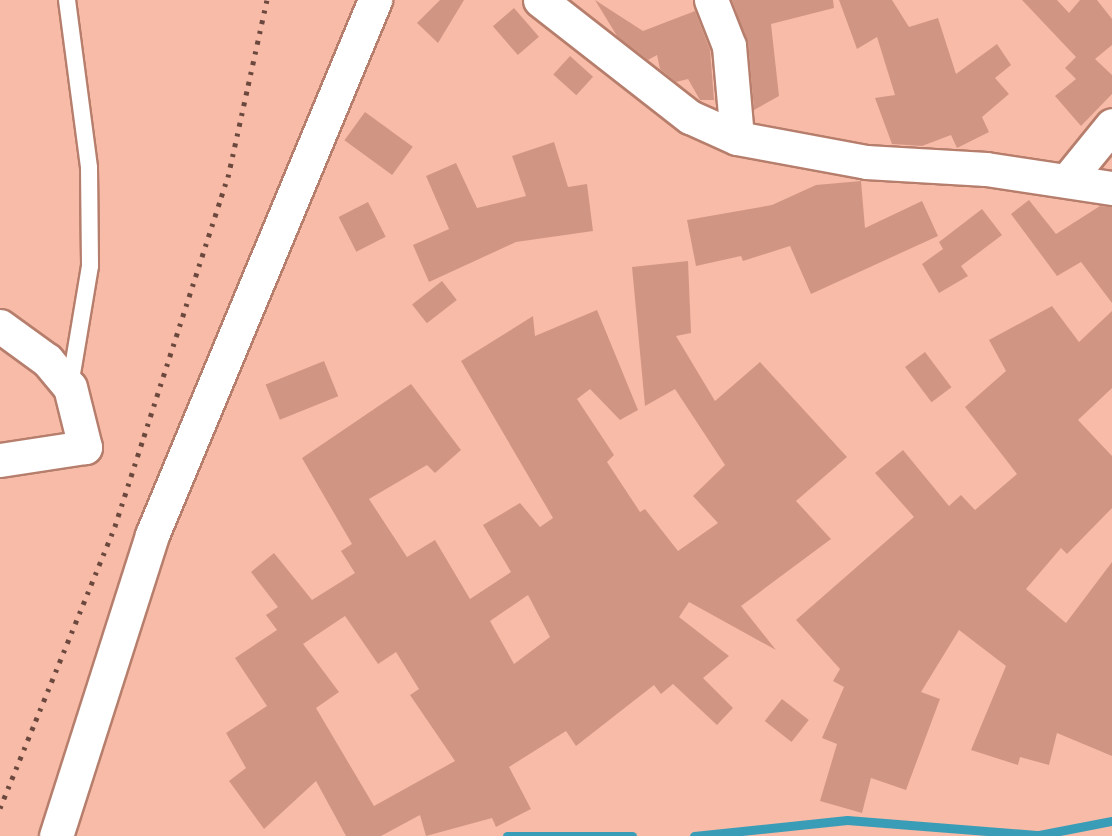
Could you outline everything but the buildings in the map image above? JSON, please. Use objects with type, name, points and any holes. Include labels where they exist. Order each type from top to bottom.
[{"type":"street","points":[[56,836],[152,535],[375,0]]},
{"type":"street","points":[[540,0],[690,117],[737,138],[866,162],[1069,178],[1112,188]]},
{"type":"street","points":[[711,0],[729,46],[737,138]]},
{"type":"street","points":[[1069,178],[1112,125]]},
{"type":"street","points":[[0,326],[47,360],[70,387],[85,447],[0,460]]},
{"type":"lane","points":[[67,0],[89,182],[90,266],[70,387]]},
{"type":"waterway","points":[[694,836],[847,820],[1039,835],[1112,821]]},
{"type":"waterway","points":[[507,836],[632,836]]},
{"type":"railway","points":[[0,808],[115,526],[228,177],[267,0]]}]
